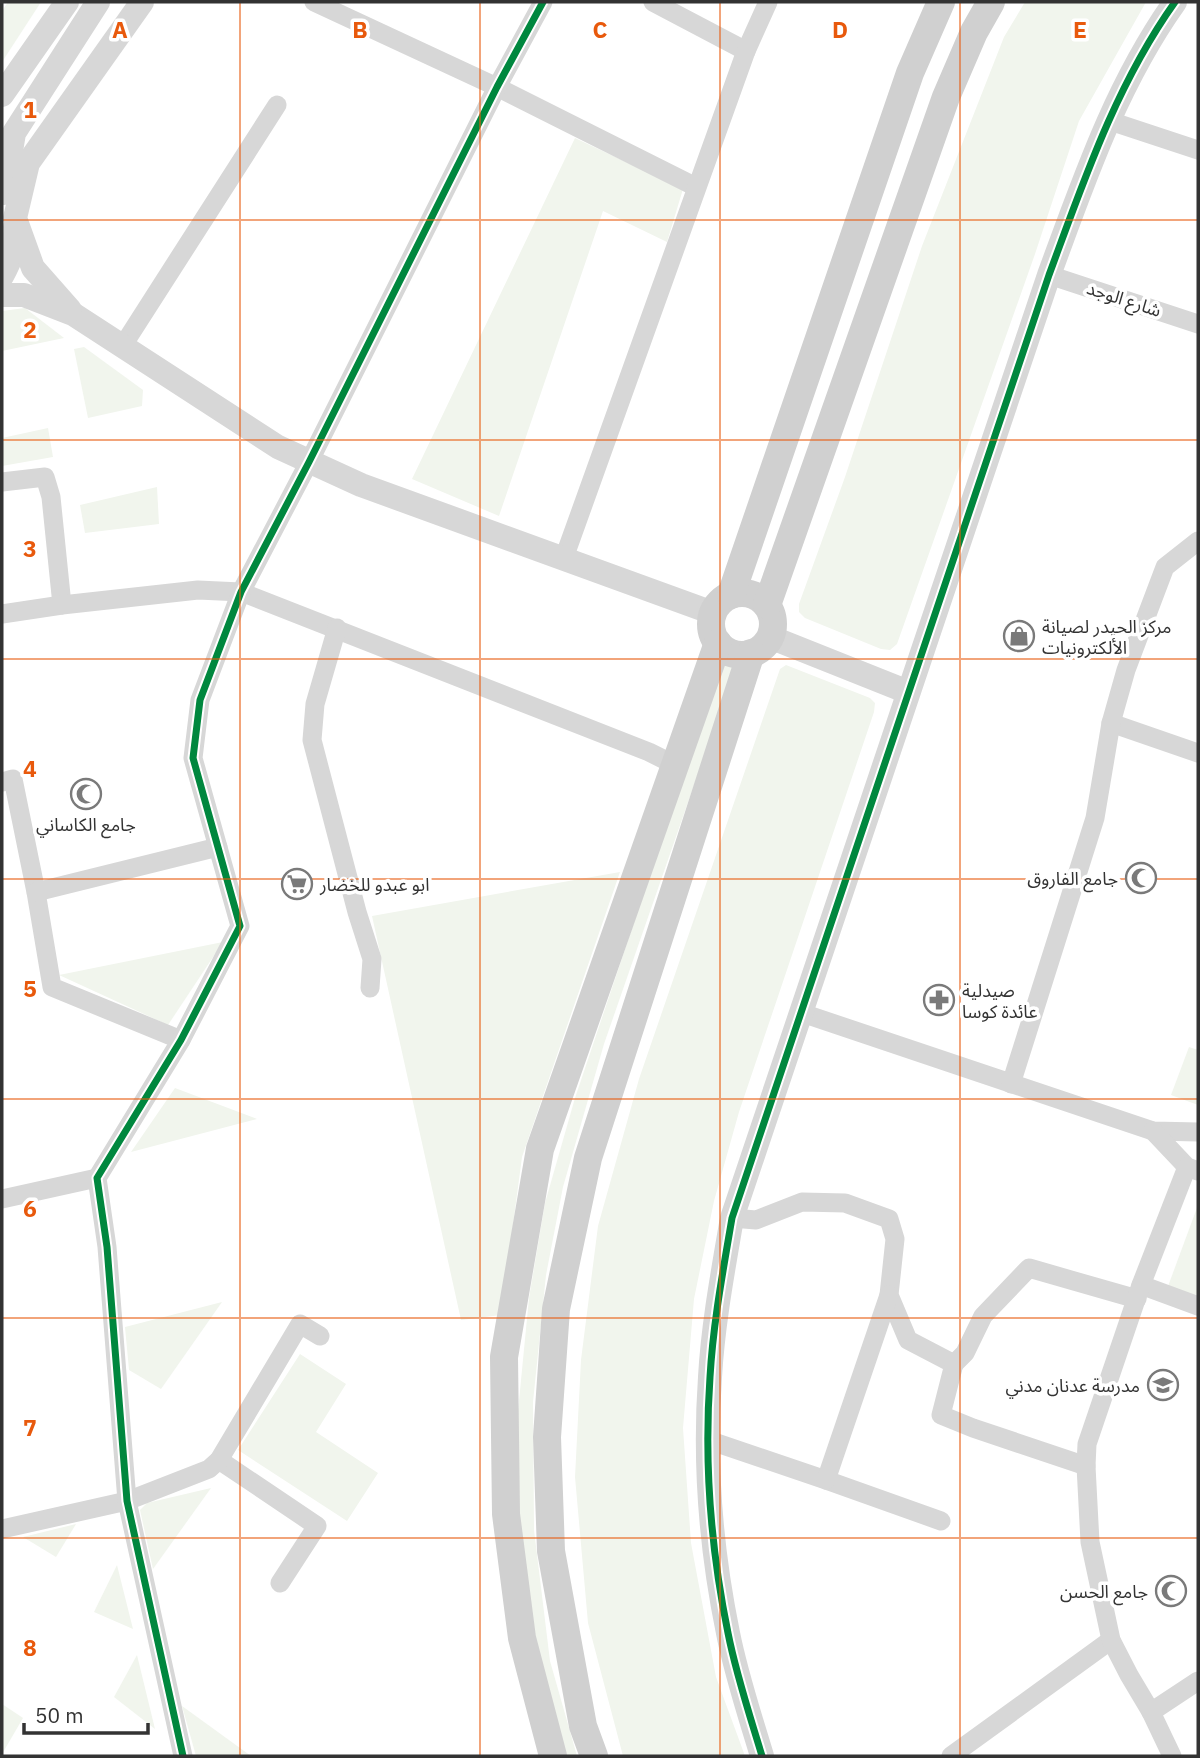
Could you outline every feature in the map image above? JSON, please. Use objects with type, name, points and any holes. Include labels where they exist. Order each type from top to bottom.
[{"type":"main road","points":[[761,645],[736,654],[727,651],[713,636],[711,626],[722,604],[909,73],[941,2]]},
{"type":"main road","points":[[767,605],[946,97],[974,32],[991,2]]},
{"type":"main road","points":[[594,1756],[583,1726],[551,1551],[547,1437],[556,1309],[588,1158],[761,645],[773,627],[767,605],[753,594],[743,592],[722,604]]},
{"type":"main road","points":[[553,1756],[522,1638],[506,1514],[504,1357],[540,1149],[718,643]]},
{"type":"street","points":[[2,96],[67,2]]},
{"type":"street","points":[[73,314],[33,268],[11,205],[3,191],[14,133],[98,2]]},
{"type":"street","points":[[2,276],[10,262],[16,240],[15,218],[28,163],[142,2]]},
{"type":"street","points":[[314,2],[335,6],[696,187]]},
{"type":"street","points":[[183,1756],[127,1502],[107,1247],[97,1178],[181,1040],[240,926],[193,758],[200,700],[241,592],[497,86],[543,2]]},
{"type":"street","points":[[653,2],[746,51]]},
{"type":"street","points":[[564,558],[696,187],[746,51],[768,2]]},
{"type":"street","points":[[762,1756],[728,1633],[712,1518],[708,1440],[710,1377],[717,1307],[732,1218],[1049,275],[1093,153],[1133,68],[1174,2]]},
{"type":"street","points":[[122,347],[277,105]]},
{"type":"street","points":[[1107,120],[1198,150]]},
{"type":"street","name":"شارع الوجد","points":[[1049,275],[1198,324]]},
{"type":"street","points":[[2,295],[24,295],[73,314],[278,447],[360,485],[564,558],[722,604]]},
{"type":"street","points":[[2,482],[45,477],[51,497],[62,605]]},
{"type":"street","points":[[1011,1084],[1095,818],[1111,723],[1126,670],[1165,568],[1198,541]]},
{"type":"street","points":[[2,614],[198,590],[241,592],[636,746],[675,765]]},
{"type":"street","points":[[337,628],[315,704],[312,740],[372,959],[370,988]]},
{"type":"street","points":[[761,645],[908,692]]},
{"type":"street","points":[[1111,723],[1198,753]]},
{"type":"street","points":[[2,782],[13,779],[52,987],[181,1040]]},
{"type":"street","points":[[36,892],[218,847]]},
{"type":"street","points":[[802,1013],[1153,1131],[1198,1132]]},
{"type":"street","points":[[1153,1131],[1193,1169],[1139,1292],[1087,1444],[1086,1466],[1090,1542],[1111,1640],[1172,1756]]},
{"type":"street","points":[[2,1195],[97,1178]]},
{"type":"street","points":[[732,1218],[756,1220],[803,1202],[845,1203],[889,1219],[895,1239],[889,1295],[826,1480]]},
{"type":"street","points":[[1086,1466],[941,1415],[954,1364],[965,1353],[983,1316],[1029,1268],[1198,1306]]},
{"type":"street","points":[[889,1295],[908,1340],[954,1364]]},
{"type":"street","points":[[2,1529],[127,1502],[209,1469],[219,1460],[300,1324],[320,1336]]},
{"type":"street","points":[[708,1440],[941,1521]]},
{"type":"street","points":[[219,1460],[317,1525],[281,1583]]},
{"type":"street","points":[[951,1756],[1111,1640]]},
{"type":"street","points":[[1151,1712],[1198,1681]]},
{"type":"shaded area","points":[[8,2],[41,2],[2,62],[2,11]]},
{"type":"shaded area","points":[[1025,2],[1146,2],[1079,121],[1035,254],[897,644],[890,650],[881,649],[805,618],[799,612],[799,604],[845,477],[922,246],[1004,37]]},
{"type":"shaded area","points":[[575,138],[683,189],[667,242],[603,211],[499,516],[412,479]]},
{"type":"shaded area","points":[[25,308],[64,338],[2,351],[2,311]]},
{"type":"shaded area","points":[[84,347],[143,390],[142,406],[88,418],[74,349]]},
{"type":"shaded area","points":[[48,428],[53,457],[2,466],[2,438]]},
{"type":"shaded area","points":[[157,487],[159,524],[85,533],[80,505]]},
{"type":"shaded area","points":[[723,658],[736,664],[604,1044],[563,1187],[546,1275],[533,1402],[534,1530],[550,1661],[577,1756],[565,1756],[534,1654],[516,1506],[518,1411],[529,1298],[545,1203],[575,1098]]},
{"type":"shaded area","points":[[786,665],[870,698],[875,703],[739,1112],[714,1201],[694,1299],[683,1428],[691,1543],[716,1677],[745,1756],[623,1756],[588,1623],[575,1477],[581,1360],[598,1226],[639,1079],[780,669]]},
{"type":"shaded area","points":[[620,872],[522,1157],[501,1315],[461,1320],[372,916]]},
{"type":"shaded area","points":[[223,942],[168,1025],[59,975]]},
{"type":"shaded area","points":[[1189,1047],[1198,1050],[1198,1105],[1171,1095]]},
{"type":"shaded area","points":[[175,1088],[257,1119],[131,1152]]},
{"type":"shaded area","points":[[1198,1205],[1198,1299],[1167,1289]]},
{"type":"shaded area","points":[[222,1302],[161,1389],[129,1370],[125,1327]]},
{"type":"shaded area","points":[[300,1354],[346,1384],[316,1432],[378,1473],[347,1521],[238,1450]]},
{"type":"shaded area","points":[[211,1488],[153,1569],[140,1510],[147,1503]]},
{"type":"shaded area","points":[[76,1524],[56,1557],[23,1537]]},
{"type":"shaded area","points":[[117,1565],[133,1629],[94,1612]]},
{"type":"shaded area","points":[[137,1655],[155,1729],[114,1697]]},
{"type":"shaded area","points":[[2,1704],[23,1718],[2,1754]]},
{"type":"shaded area","points":[[182,1706],[251,1756],[196,1756]]},
{"type":"cycle path","points":[[183,1756],[127,1501],[107,1247],[97,1178],[181,1040],[240,926],[193,758],[200,700],[241,592],[497,87],[543,2]]},
{"type":"cycle path","points":[[762,1756],[728,1633],[710,1506],[708,1409],[711,1357],[732,1218],[1049,275],[1118,100],[1135,66],[1175,2]]},
{"type":"place","name":"مركز الحيدر لصيانة الألكترونيات","points":[[1019,636]]},
{"type":"place","name":"جامع الكاساني","points":[[86,794]]},
{"type":"place","name":"جامع الفاروق","points":[[1141,878]]},
{"type":"place","name":"ابو عبدو للخضار","points":[[297,884]]},
{"type":"place","name":"صيدلية عائدة كوسا","points":[[939,1000]]},
{"type":"place","name":"مدرسة عدنان مدني","points":[[1163,1385]]},
{"type":"place","name":"جامع الحسن","points":[[1171,1591]]}]
